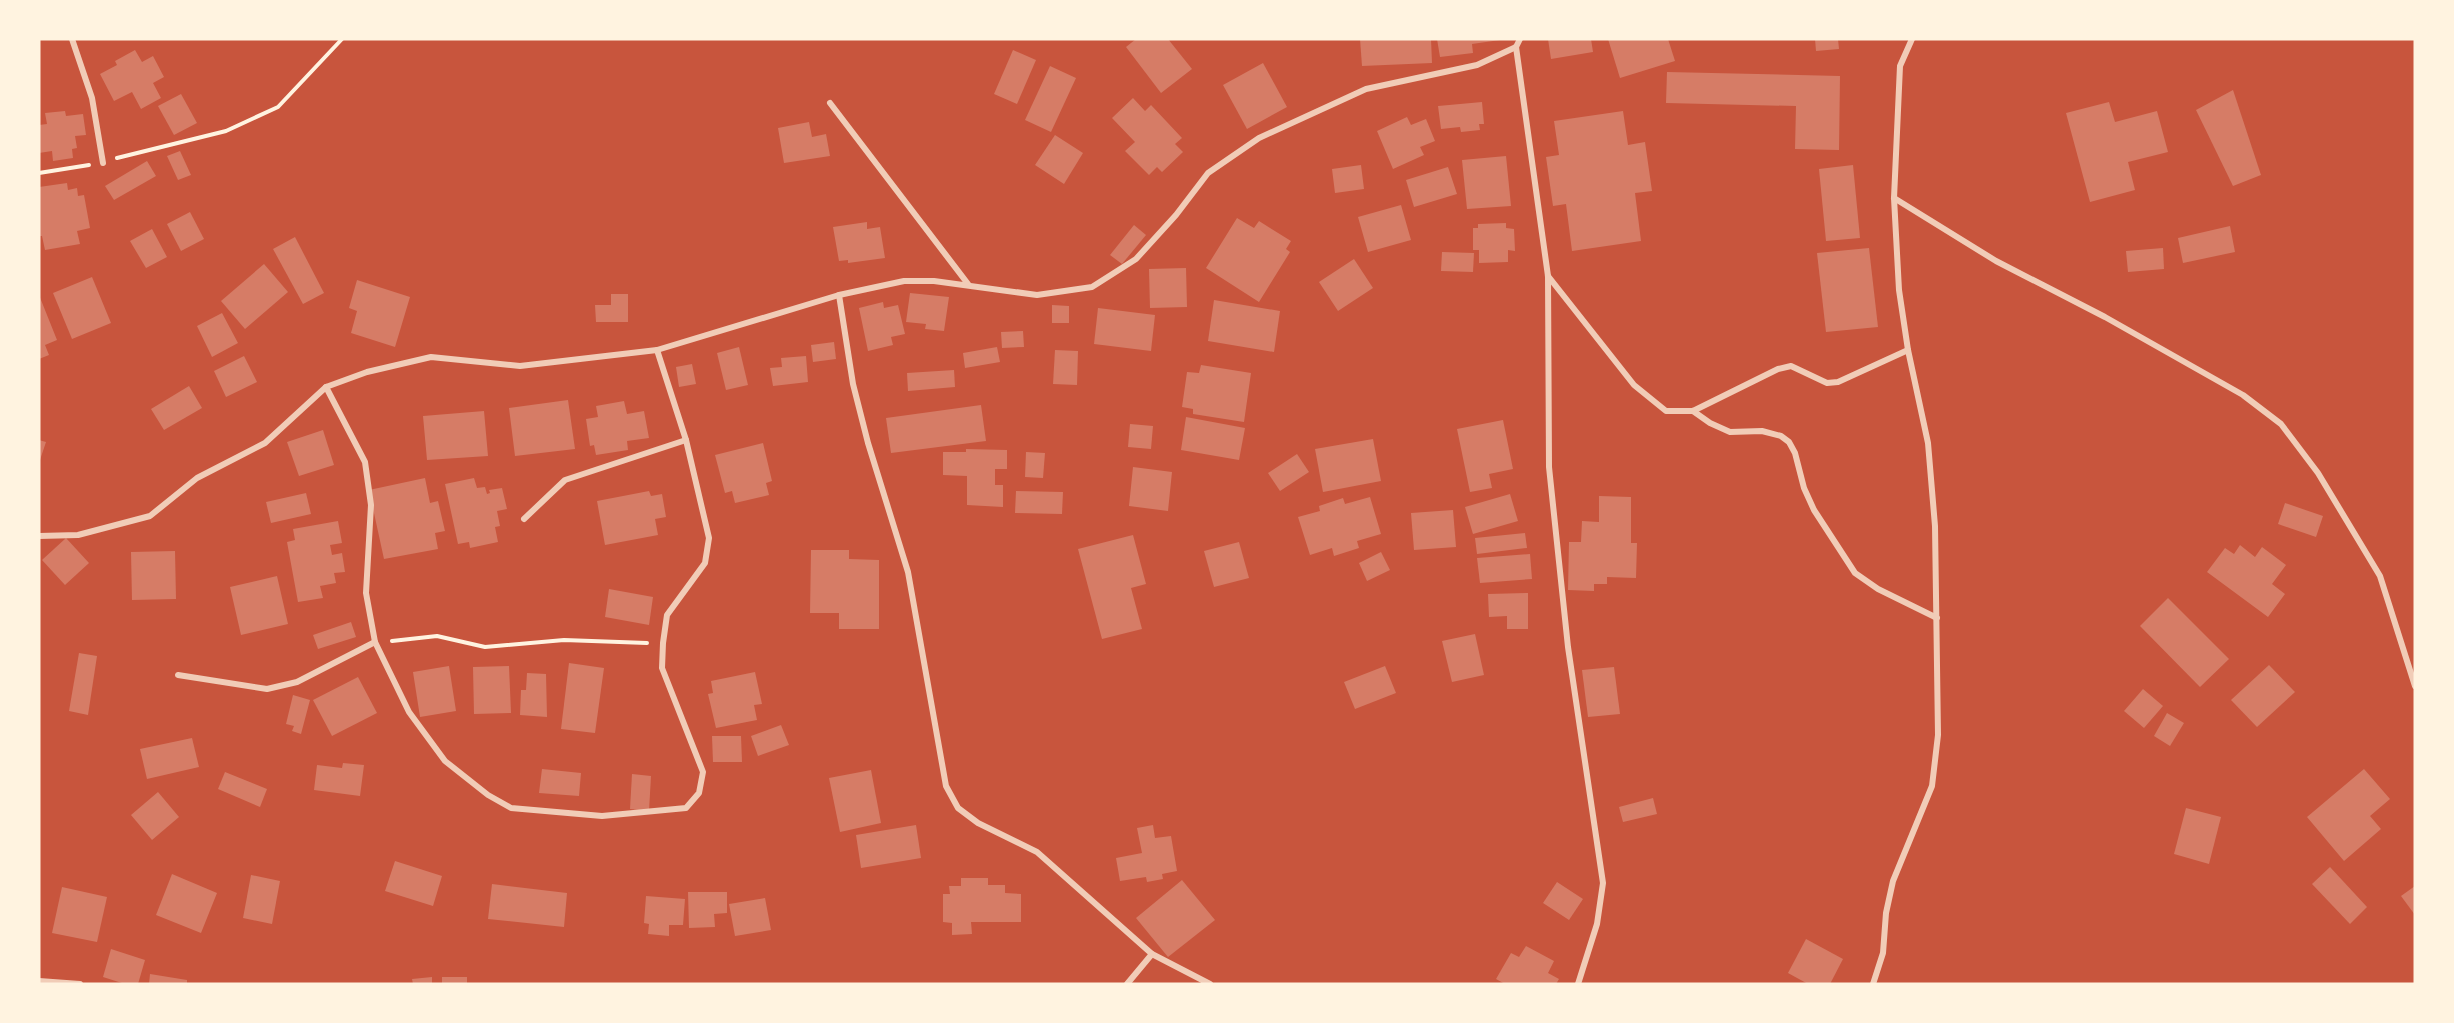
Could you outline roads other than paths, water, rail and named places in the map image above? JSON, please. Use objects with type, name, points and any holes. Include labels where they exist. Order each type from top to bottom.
[{"type":"street","points":[[72,39],[92,99],[103,163]]},
{"type":"street","points":[[39,536],[78,535],[150,516],[197,478],[265,443],[326,387],[367,372],[431,357],[520,366],[657,350],[840,295],[904,281],[968,284],[1037,295],[1092,287],[1136,259],[1176,215],[1208,173],[1259,138],[1316,109],[1366,89],[1477,65],[1516,46],[1520,39]]},
{"type":"street","points":[[1873,984],[1883,953],[1886,913],[1893,881],[1932,786],[1938,735],[1935,526],[1928,443],[1908,350],[1899,290],[1894,198],[1900,66],[1912,39]]},
{"type":"street","points":[[1516,46],[1548,276],[1549,467],[1568,647],[1603,884],[1597,924],[1578,984]]},
{"type":"street","points":[[830,103],[968,284]]},
{"type":"street","points":[[1894,198],[1996,261],[2105,317],[2243,394],[2281,424],[2318,473],[2380,576],[2415,687]]},
{"type":"street","points":[[1548,276],[1634,385],[1666,411],[1693,411],[1778,369],[1791,366],[1827,383],[1838,382],[1908,350]]},
{"type":"street","points":[[840,295],[853,384],[908,572],[948,792],[958,808],[978,823],[1037,852],[1152,954],[1210,984]]},
{"type":"street","points":[[326,387],[365,462],[371,506],[366,593],[375,642],[409,712],[446,761],[488,795],[511,808],[602,816],[686,808],[699,793],[703,772],[662,668],[663,643],[667,615],[705,563],[709,538],[686,440],[657,350]]},
{"type":"street","points":[[1693,411],[1710,423],[1730,432],[1762,432],[1781,436],[1789,442],[1796,453],[1804,488],[1814,510],[1855,573],[1878,590],[1936,618]]},
{"type":"street","points":[[524,519],[565,480],[686,440]]},
{"type":"street","points":[[178,675],[267,689],[297,682],[375,642]]},
{"type":"street","points":[[1127,984],[1152,954]]},
{"type":"street","points":[[39,981],[80,984]]}]
